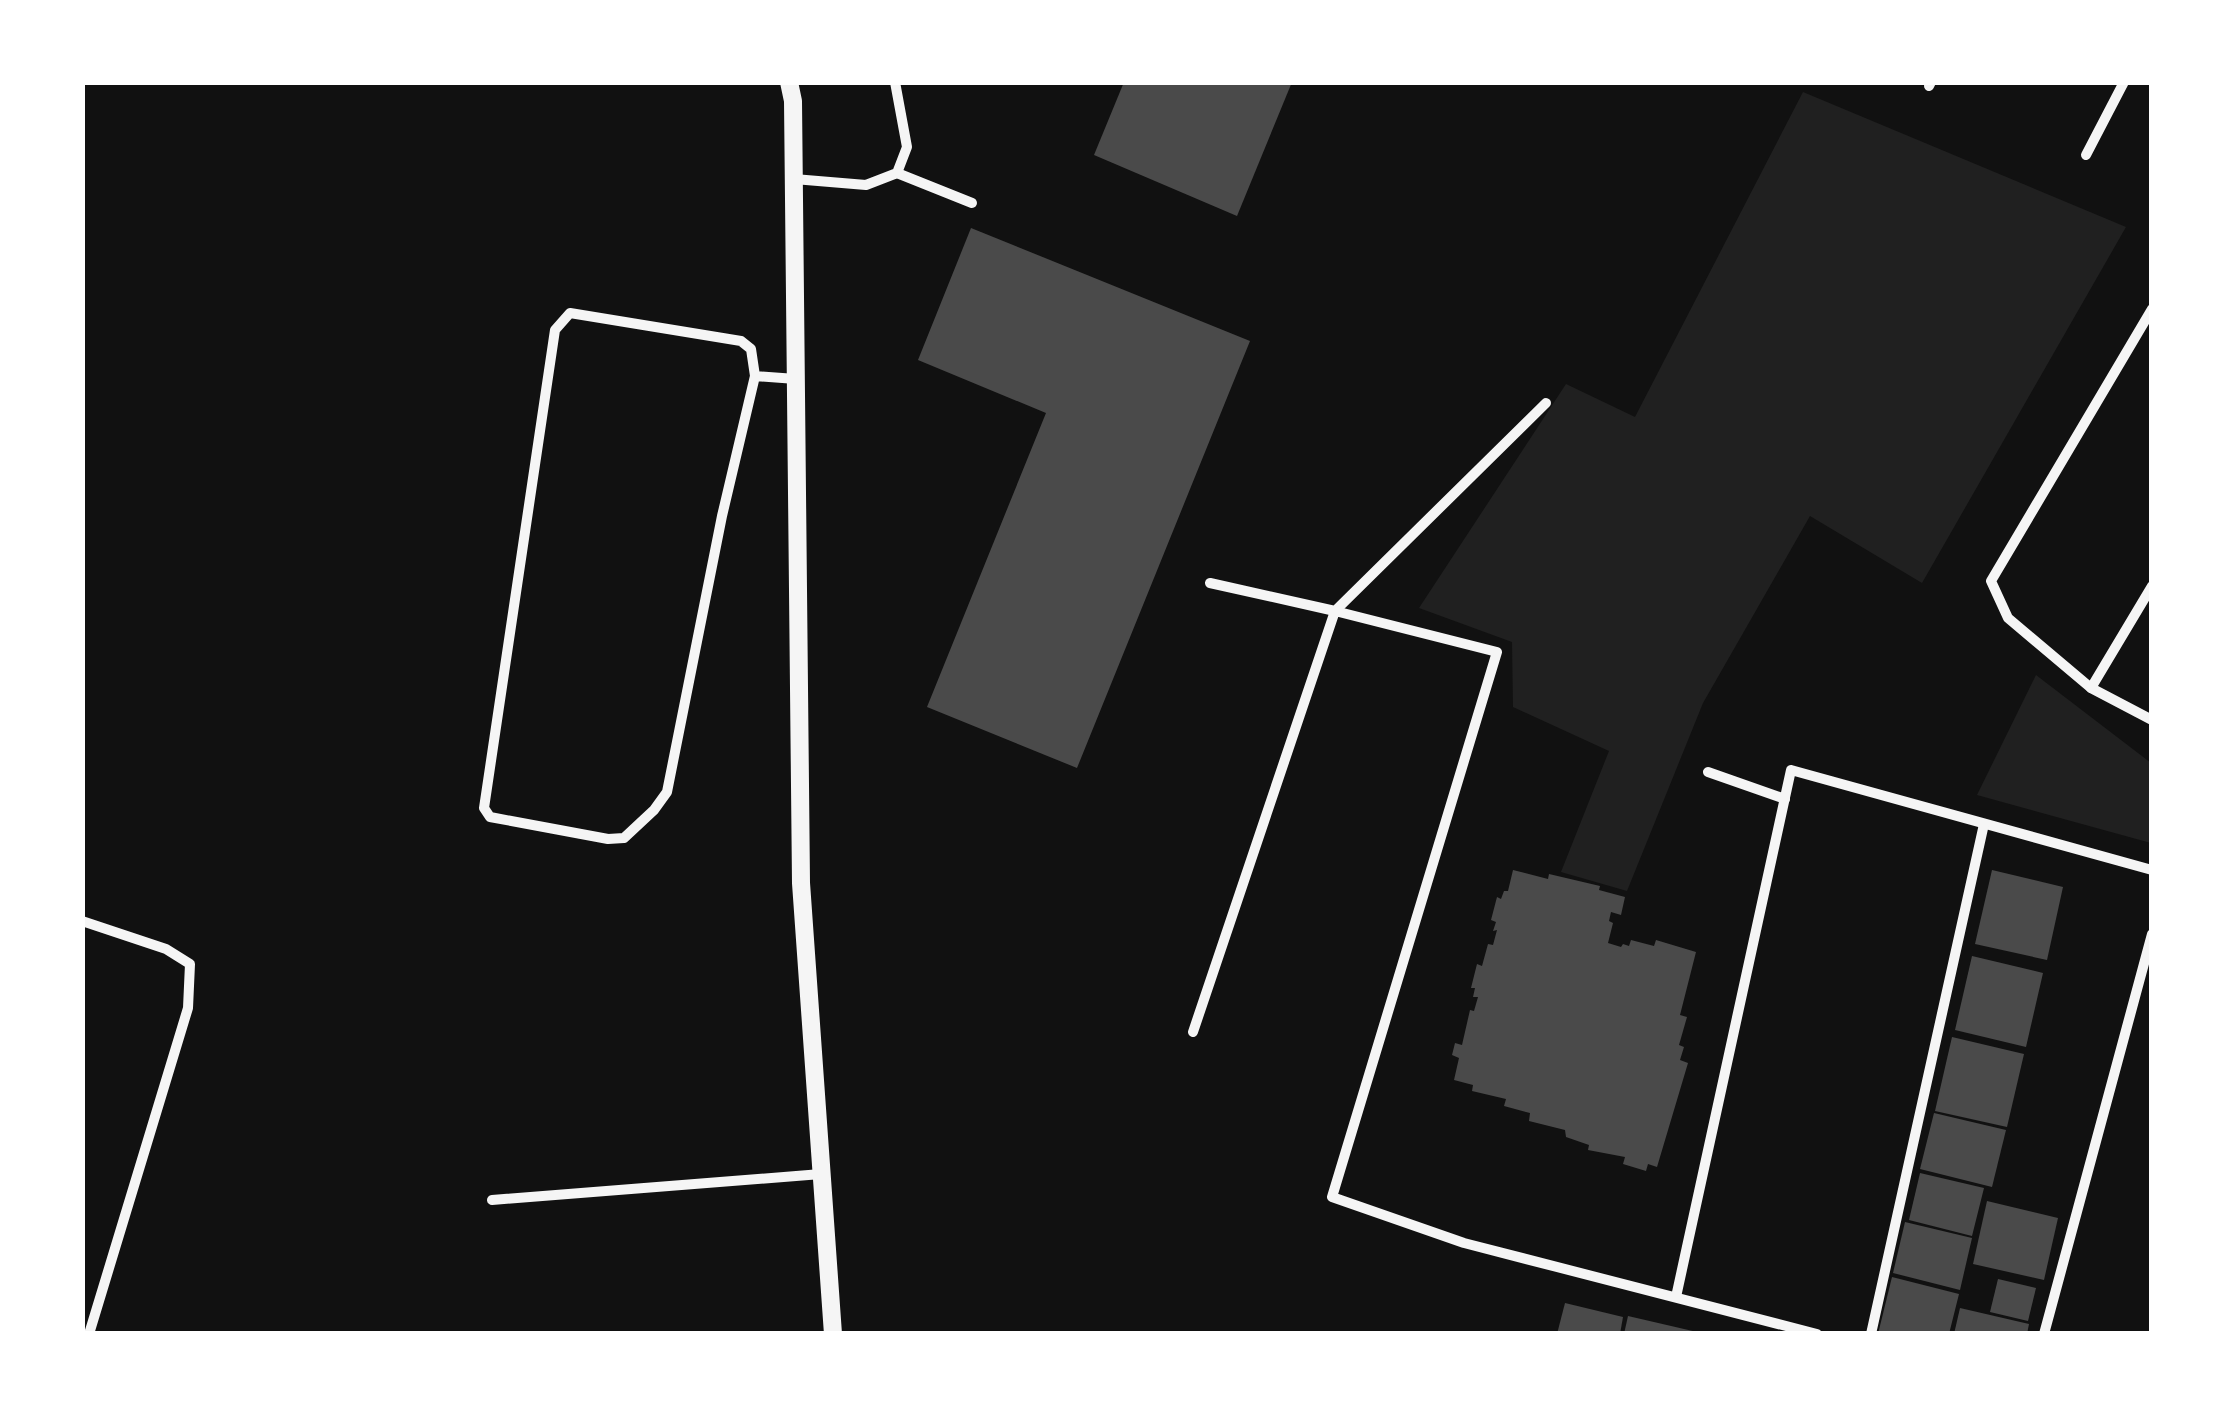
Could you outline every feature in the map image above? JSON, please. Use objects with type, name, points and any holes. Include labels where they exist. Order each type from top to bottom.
[{"type":"street","points":[[790,82],[801,883],[833,1334]]},
{"type":"street","points":[[895,82],[907,146],[897,173]]},
{"type":"street","points":[[2086,155],[2124,82]]},
{"type":"street","points":[[794,178],[866,185],[897,173],[972,203]]},
{"type":"street","points":[[2152,309],[1992,581],[2008,618],[2091,688],[2152,720]]},
{"type":"street","points":[[570,313],[741,341],[752,350],[754,376],[667,792],[624,838],[608,839],[490,816],[484,808],[556,330],[570,313]]},
{"type":"street","points":[[754,376],[796,378]]},
{"type":"street","points":[[1193,1032],[1336,611],[1546,403]]},
{"type":"street","points":[[1210,584],[1496,652],[1332,1197],[1464,1243],[1816,1334]]},
{"type":"street","points":[[2091,688],[2152,586]]},
{"type":"street","points":[[1676,1297],[1791,770],[2152,870]]},
{"type":"street","points":[[1708,772],[1785,798]]},
{"type":"street","points":[[1871,1334],[1984,824]]},
{"type":"street","points":[[82,921],[166,949],[190,964],[188,1008],[90,1334]]},
{"type":"street","points":[[2044,1334],[2152,934]]},
{"type":"street","points":[[492,1200],[822,1174]]},
{"type":"shaded area","points":[[1803,92],[2126,227],[1922,583],[1810,516],[1703,703],[1627,891],[1561,872],[1609,751],[1513,707],[1512,642],[1419,608],[1566,384],[1635,417]]},
{"type":"shaded area","points":[[2036,675],[2151,763],[2151,843],[1977,795]]},
{"type":"building","points":[[1124,82],[1292,82],[1237,216],[1094,155]]},
{"type":"building","points":[[971,228],[1250,341],[1077,768],[927,707],[1046,413],[918,360]]},
{"type":"building","points":[[1513,870],[1600,886],[1599,890],[1625,897],[1621,915],[1611,912],[1609,921],[1613,923],[1608,943],[1629,946],[1631,940],[1654,946],[1656,940],[1696,952],[1680,1015],[1687,1017],[1679,1045],[1684,1047],[1680,1060],[1688,1063],[1657,1167],[1648,1164],[1646,1171],[1623,1164],[1625,1157],[1588,1150],[1589,1145],[1566,1137],[1565,1130],[1529,1121],[1530,1113],[1504,1106],[1506,1099],[1472,1091],[1473,1085],[1454,1080],[1459,1058],[1452,1055],[1455,1043],[1462,1045],[1470,1010],[1474,1011],[1478,997],[1473,997],[1475,988],[1471,988],[1477,964],[1482,966],[1488,944],[1493,945],[1497,930],[1493,931],[1496,922],[1491,920],[1497,897],[1501,899],[1504,891],[1508,891]]},
{"type":"building","points":[[1992,870],[2063,887],[2047,960],[1975,944]]},
{"type":"building","points":[[1972,956],[2043,973],[2026,1047],[1955,1030]]},
{"type":"building","points":[[1952,1037],[2024,1054],[2007,1127],[1935,1111]]},
{"type":"building","points":[[1934,1113],[2006,1130],[1992,1187],[1920,1169]]},
{"type":"building","points":[[1920,1173],[1984,1188],[1972,1236],[1909,1220]]},
{"type":"building","points":[[1987,1201],[2058,1218],[2044,1280],[1973,1264]]},
{"type":"building","points":[[1905,1222],[1972,1238],[1960,1290],[1893,1273]]},
{"type":"building","points":[[1892,1277],[1959,1294],[1949,1334],[1878,1334]]},
{"type":"building","points":[[1998,1279],[2036,1288],[2028,1321],[1990,1312]]},
{"type":"building","points":[[1565,1303],[1623,1317],[1620,1334],[1557,1334]]},
{"type":"building","points":[[1960,1308],[2029,1324],[2027,1334],[1954,1334]]},
{"type":"building","points":[[1628,1316],[1697,1332],[1697,1334],[1624,1334]]}]
